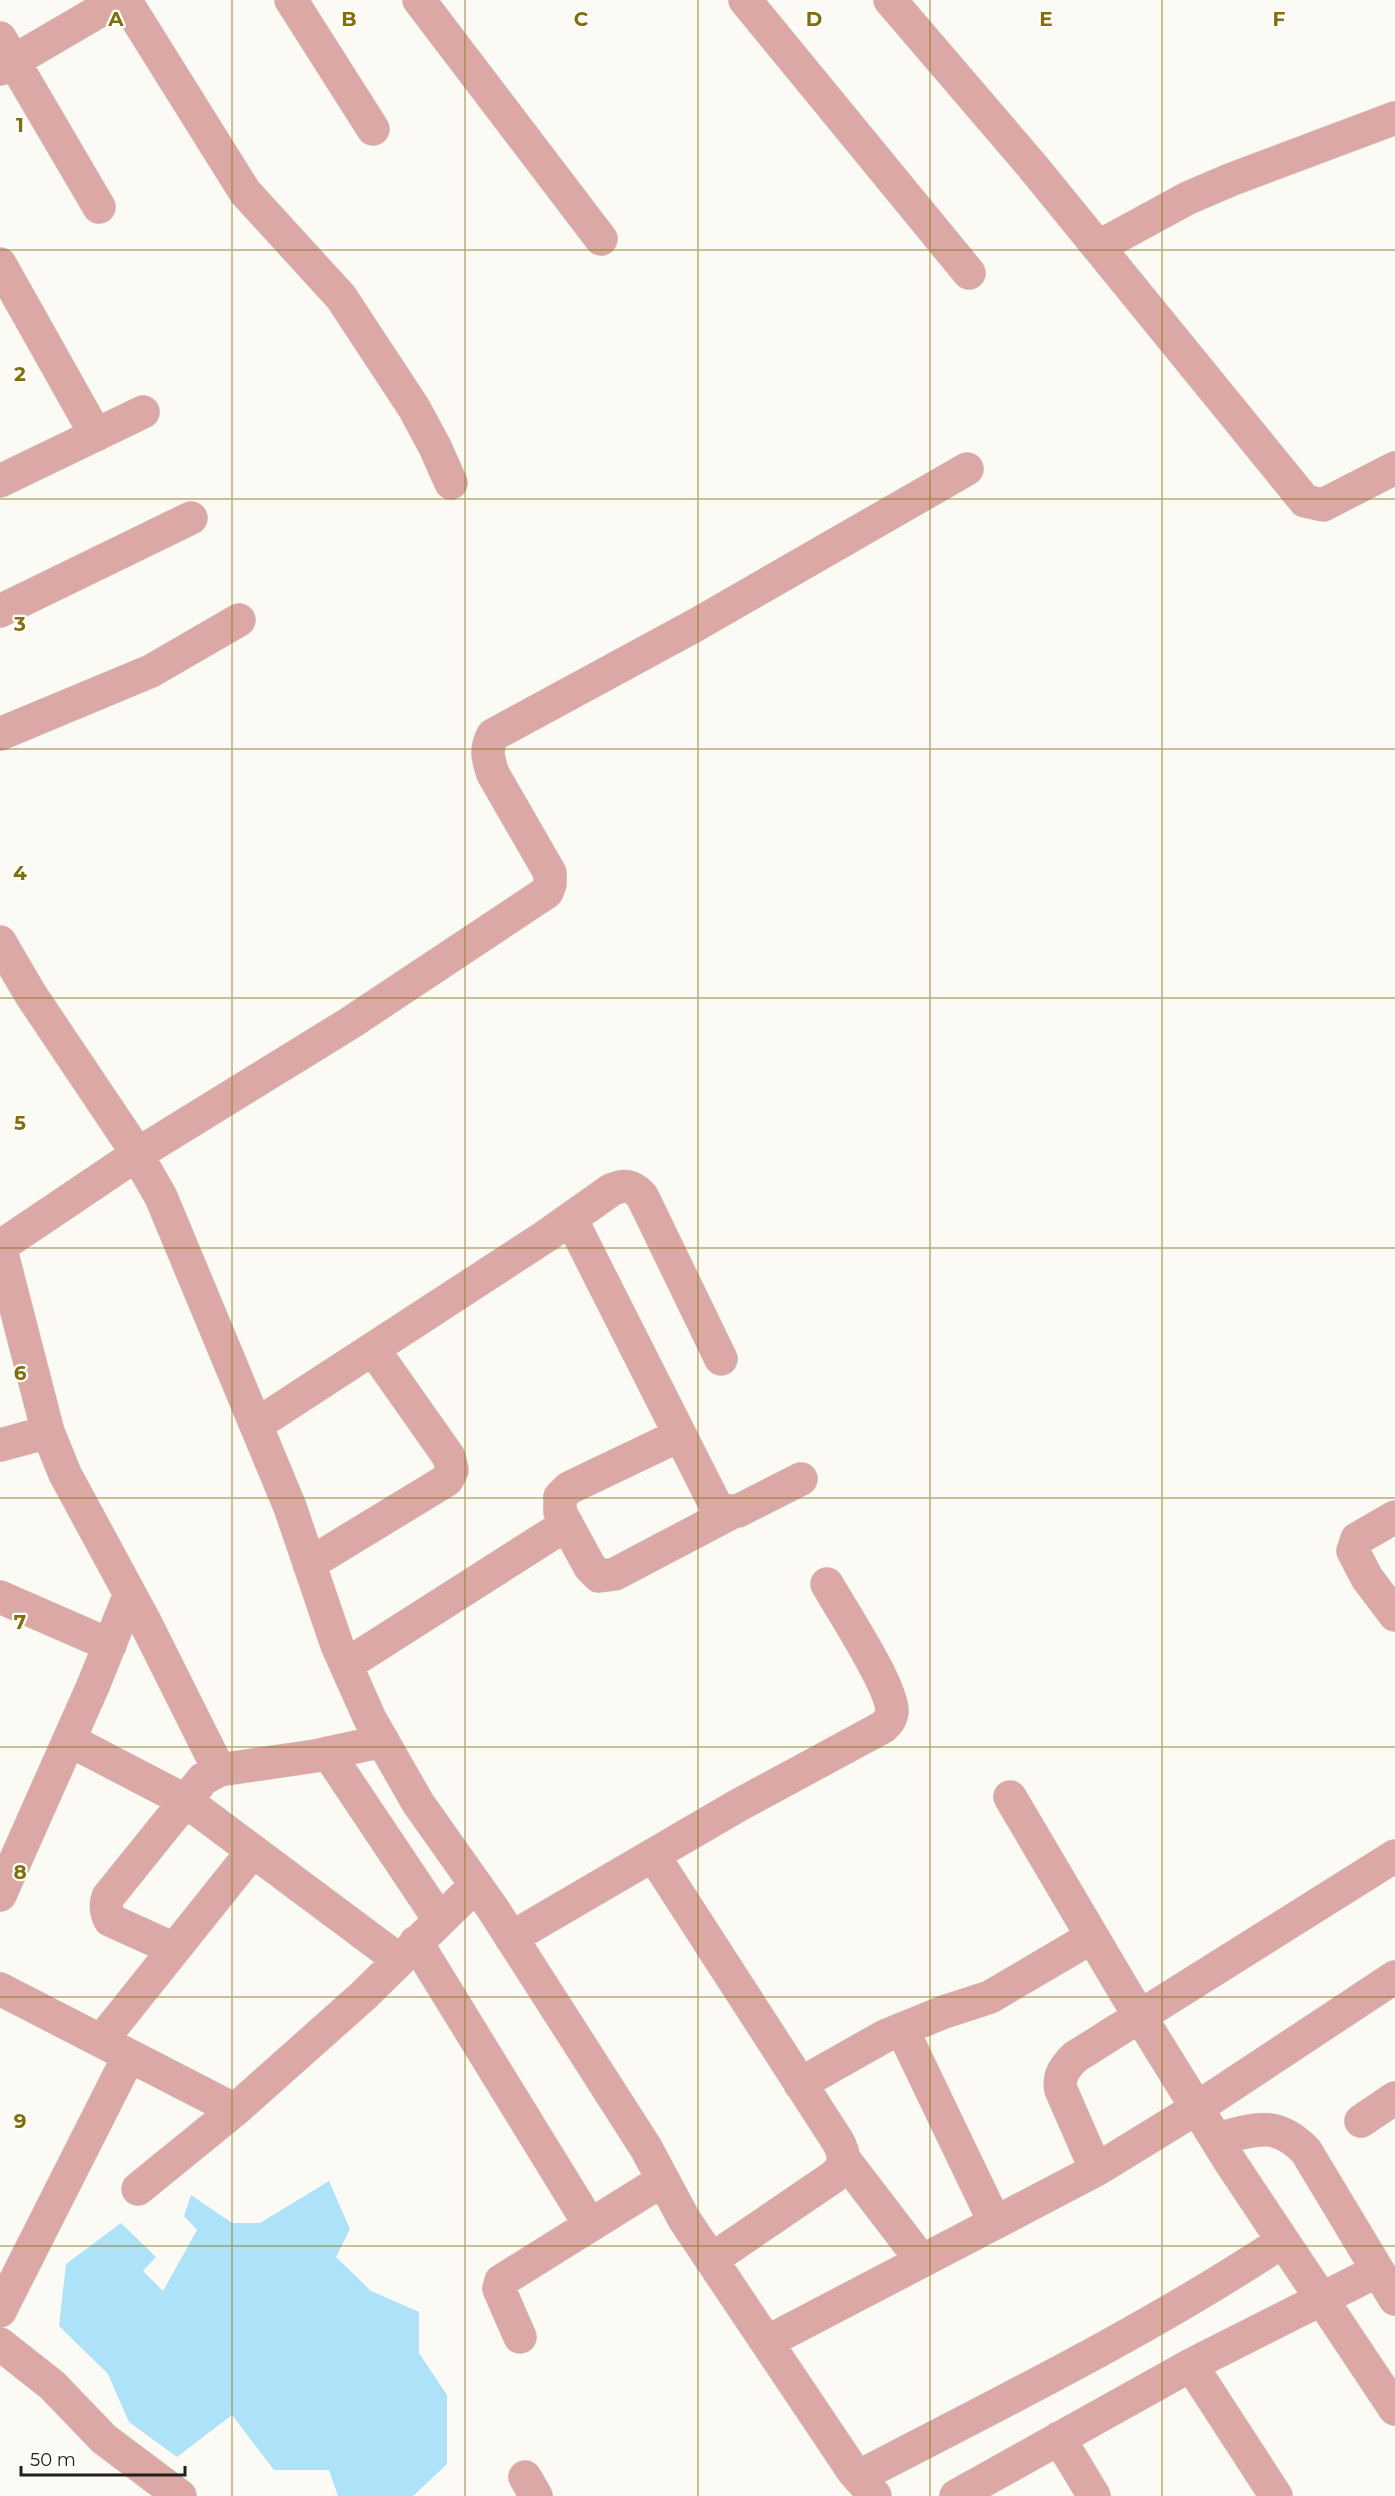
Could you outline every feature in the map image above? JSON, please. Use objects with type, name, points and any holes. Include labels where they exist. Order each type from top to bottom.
[{"type":"street","points":[[99,207],[4,56],[118,0]]},
{"type":"street","points":[[125,0],[245,192],[341,297],[418,415],[450,483]]},
{"type":"street","points":[[291,0],[372,129]]},
{"type":"street","points":[[745,0],[969,273]]},
{"type":"street","points":[[890,0],[1098,247],[1305,501],[1323,505],[1395,468]]},
{"type":"street","points":[[428,3],[601,239]]},
{"type":"street","points":[[1098,247],[1149,218],[1199,194],[1395,118]]},
{"type":"street","points":[[0,264],[96,435]]},
{"type":"street","points":[[0,481],[143,412]]},
{"type":"street","points":[[219,1770],[130,1594],[65,1474],[48,1432],[2,1249],[9,1239],[136,1155],[350,1023],[547,892],[550,873],[493,774],[488,758],[488,745],[493,735],[704,620],[968,469]]},
{"type":"street","points":[[0,611],[191,518]]},
{"type":"street","points":[[0,734],[151,671],[239,620]]},
{"type":"street","points":[[0,942],[31,995],[161,1197],[290,1507],[346,1665],[382,1741],[418,1803],[476,1885],[646,2148],[684,2220],[865,2490],[1060,2372],[1244,2267],[1283,2241]]},
{"type":"street","points":[[256,1425],[571,1219],[611,1190],[622,1185],[636,1190],[642,1196],[721,1359]]},
{"type":"street","points":[[571,1219],[716,1506],[731,1513]]},
{"type":"street","points":[[309,1564],[447,1480],[452,1470],[449,1457],[372,1348]]},
{"type":"street","points":[[0,1445],[48,1432]]},
{"type":"street","points":[[680,1435],[565,1491],[560,1497],[559,1504],[567,1524],[593,1571],[599,1576],[607,1576],[801,1479]]},
{"type":"street","points":[[1395,1517],[1357,1539],[1353,1551],[1367,1578],[1395,1615]]},
{"type":"street","points":[[346,1665],[567,1524]]},
{"type":"street","points":[[511,1938],[737,1806],[883,1727],[890,1720],[892,1712],[887,1689],[827,1584]]},
{"type":"street","points":[[0,1895],[69,1740],[130,1594]]},
{"type":"street","points":[[0,1598],[110,1645]]},
{"type":"street","points":[[69,1740],[160,1785],[186,1801],[252,1852],[407,1951],[590,2225]]},
{"type":"street","points":[[174,1949],[111,1920],[106,1912],[106,1904],[108,1897],[203,1779],[219,1770],[328,1753],[382,1741]]},
{"type":"street","points":[[328,1753],[439,1919]]},
{"type":"street","points":[[1010,1797],[1092,1937],[1216,2139],[1395,2409]]},
{"type":"street","points":[[0,2311],[115,2049],[174,1949],[252,1852]]},
{"type":"street","points":[[653,1856],[840,2146],[844,2159],[922,2261]]},
{"type":"street","points":[[1096,2170],[1064,2100],[1060,2077],[1067,2065],[1075,2057],[1395,1856]]},
{"type":"street","points":[[138,2189],[235,2110],[363,1996],[476,1885]]},
{"type":"street","points":[[800,2084],[885,2036],[944,2012],[990,1997],[1092,1937]]},
{"type":"street","points":[[767,2342],[1096,2170],[1197,2108],[1395,1977]]},
{"type":"street","points":[[0,1989],[235,2110]]},
{"type":"street","points":[[902,2029],[996,2223]]},
{"type":"street","points":[[1361,2121],[1395,2098]]},
{"type":"street","points":[[1216,2139],[1246,2132],[1271,2130],[1283,2132],[1295,2140],[1306,2151],[1395,2299]]},
{"type":"street","points":[[711,2260],[833,2177],[842,2169],[844,2159]]},
{"type":"street","points":[[520,2337],[499,2289],[501,2281],[663,2180]]},
{"type":"street","points":[[956,2496],[1191,2365],[1377,2271]]},
{"type":"street","points":[[0,2344],[52,2385],[104,2439],[162,2490]]},
{"type":"street","points":[[1191,2365],[1276,2496]]},
{"type":"street","points":[[1059,2438],[1094,2496]]},
{"type":"water","points":[[329,2181],[350,2229],[336,2257],[371,2291],[419,2312],[419,2353],[447,2395],[447,2464],[413,2496],[338,2496],[329,2470],[274,2470],[232,2415],[177,2457],[129,2422],[108,2374],[59,2326],[66,2264],[121,2223],[156,2257],[143,2271],[163,2291],[197,2230],[184,2216],[191,2195],[232,2223],[260,2223]]}]
